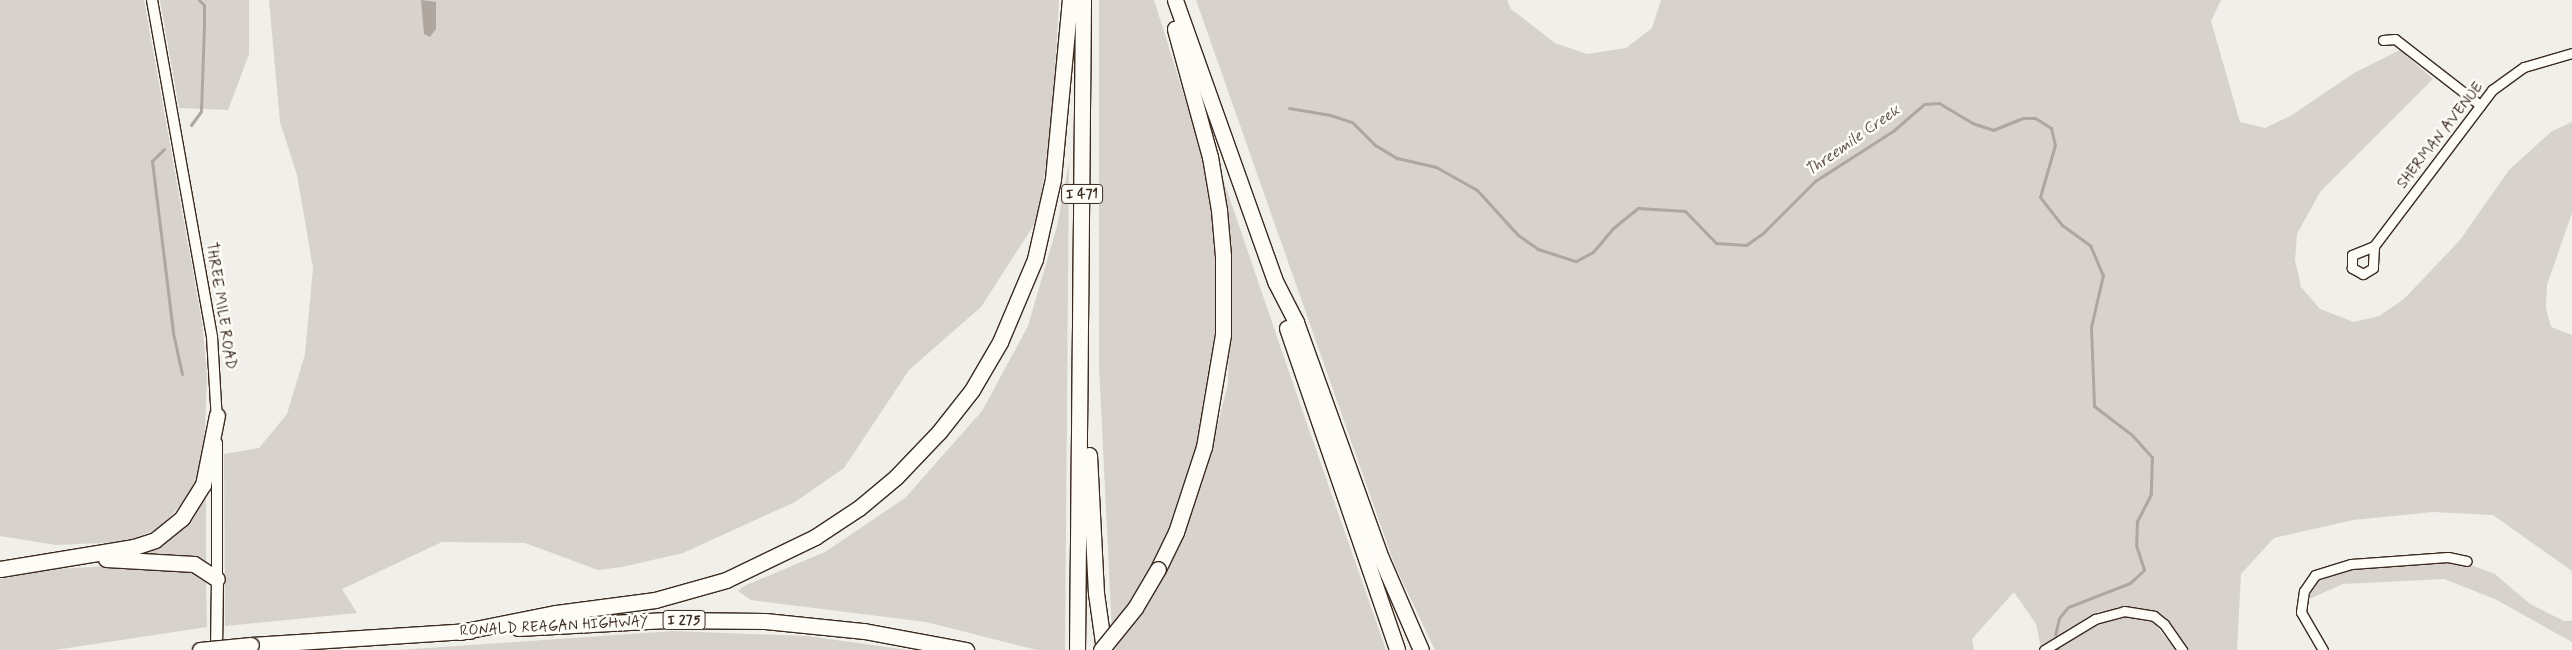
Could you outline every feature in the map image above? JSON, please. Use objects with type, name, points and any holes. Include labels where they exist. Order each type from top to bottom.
[{"type":"highway","points":[[460,632],[556,613],[655,600],[726,580],[815,537],[859,508],[896,477],[939,432],[972,390],[1000,342],[1035,259],[1053,179],[1070,0]]},
{"type":"highway","name":"I 471","points":[[1081,389],[1083,0]]},
{"type":"highway","points":[[1102,650],[1136,608],[1176,532],[1204,447],[1223,335],[1219,210],[1210,157],[1168,0]]},
{"type":"highway","points":[[1175,0],[1276,283],[1285,322],[1397,650]]},
{"type":"highway","points":[[1276,283],[1296,322],[1381,558],[1421,650]]},
{"type":"highway","points":[[1077,650],[1081,389]]},
{"type":"highway","points":[[1081,389],[1088,437],[1096,592],[1102,650]]},
{"type":"highway","points":[[0,570],[134,547],[155,540],[182,518],[203,485],[217,415]]},
{"type":"highway","points":[[70,557],[178,561],[194,564],[216,579]]},
{"type":"highway","name":"RONALD REAGAN HIGHWAY","points":[[200,650],[251,645],[667,620],[756,621],[864,631],[966,650]]},
{"type":"main road","name":"THREE MILE ROAD","points":[[216,579],[216,650]]},
{"type":"street","name":"THREE MILE ROAD","points":[[152,0],[212,337],[217,415],[216,579]]},
{"type":"street","points":[[2383,40],[2395,39],[2480,105]]},
{"type":"street","name":"SHERMAN AVENUE","points":[[2374,246],[2492,90],[2524,67],[2572,53]]},
{"type":"street","points":[[2323,650],[2301,612],[2304,592],[2315,575],[2351,564],[2448,557],[2467,561]]},
{"type":"street","points":[[2044,650],[2094,619],[2124,611],[2154,616],[2164,624],[2182,650]]},
{"type":"shaded area","points":[[0,0],[144,0],[202,322],[207,374],[205,431],[200,466],[190,496],[158,529],[125,542],[56,545],[0,536]]},
{"type":"shaded area","points":[[160,0],[249,0],[249,54],[228,110],[179,108]]},
{"type":"shaded area","points":[[269,0],[1059,0],[1052,129],[1037,220],[981,307],[909,370],[844,468],[795,502],[683,553],[622,567],[598,570],[525,543],[442,542],[342,589],[357,613],[225,626],[224,454],[259,448],[287,414],[305,354],[313,268],[297,175],[280,122]]},
{"type":"shaded area","points":[[421,0],[436,2],[436,29],[430,37],[424,34]]},
{"type":"shaded area","points":[[1099,0],[1154,0],[1202,153],[1217,242],[1217,346],[1204,430],[1175,520],[1154,566],[1112,632],[1099,366]]},
{"type":"shaded area","points":[[1196,0],[1507,0],[1511,9],[1555,43],[1587,54],[1626,48],[1652,28],[1661,0],[2221,0],[2211,21],[2240,122],[2265,128],[2292,115],[2354,73],[2400,50],[2433,79],[2320,192],[2297,234],[2295,260],[2301,287],[2320,309],[2354,322],[2379,316],[2404,299],[2460,240],[2509,170],[2552,131],[2572,122],[2572,213],[2547,285],[2546,308],[2551,327],[2572,335],[2572,571],[2493,515],[2433,512],[2353,520],[2274,538],[2241,574],[2237,650],[2186,650],[2172,627],[2155,612],[2132,607],[2098,612],[2041,648],[2036,624],[2014,592],[1972,639],[1974,650],[1435,650],[1395,566]]},
{"type":"shaded area","points":[[1069,162],[1065,650],[1037,650],[926,622],[751,600],[738,591],[744,586],[825,552],[905,498],[982,411],[1028,326],[1057,226]]},
{"type":"shaded area","points":[[1219,167],[1386,650],[1114,650],[1153,593],[1184,537],[1209,458],[1228,384],[1230,244]]},
{"type":"shaded area","points":[[206,490],[206,561],[183,555],[128,554]]},
{"type":"shaded area","points":[[2439,561],[2471,565],[2495,574],[2530,604],[2564,621],[2572,621],[2572,642],[2495,599],[2444,579],[2343,584],[2309,599],[2313,586],[2323,576],[2357,567]]},
{"type":"shaded area","points":[[110,566],[183,567],[199,573],[206,582],[207,627],[55,650],[0,650],[0,579],[54,569]]},
{"type":"shaded area","points":[[2134,615],[2154,623],[2176,650],[2046,650],[2110,618]]},
{"type":"shaded area","points":[[674,631],[807,636],[908,650],[399,650]]},
{"type":"waterway","points":[[191,125],[201,111],[204,5],[199,0]]},
{"type":"waterway","name":"Threemile Creek","points":[[1289,108],[1330,115],[1352,122],[1375,145],[1397,158],[1436,167],[1477,190],[1518,235],[1538,249],[1576,261],[1593,252],[1612,229],[1638,208],[1685,211],[1716,243],[1746,245],[1762,234],[1815,181],[1893,131],[1924,104],[1939,103],[1972,123],[1993,130],[2023,118],[2035,118],[2051,128],[2055,145],[2040,197],[2062,225],[2090,245],[2103,275],[2091,327],[2094,406],[2132,435],[2152,457],[2151,494],[2137,521],[2136,545],[2144,570],[2130,583],[2068,607],[2059,618],[2055,635]]},
{"type":"waterway","points":[[164,149],[152,161],[173,333],[182,374]]}]
